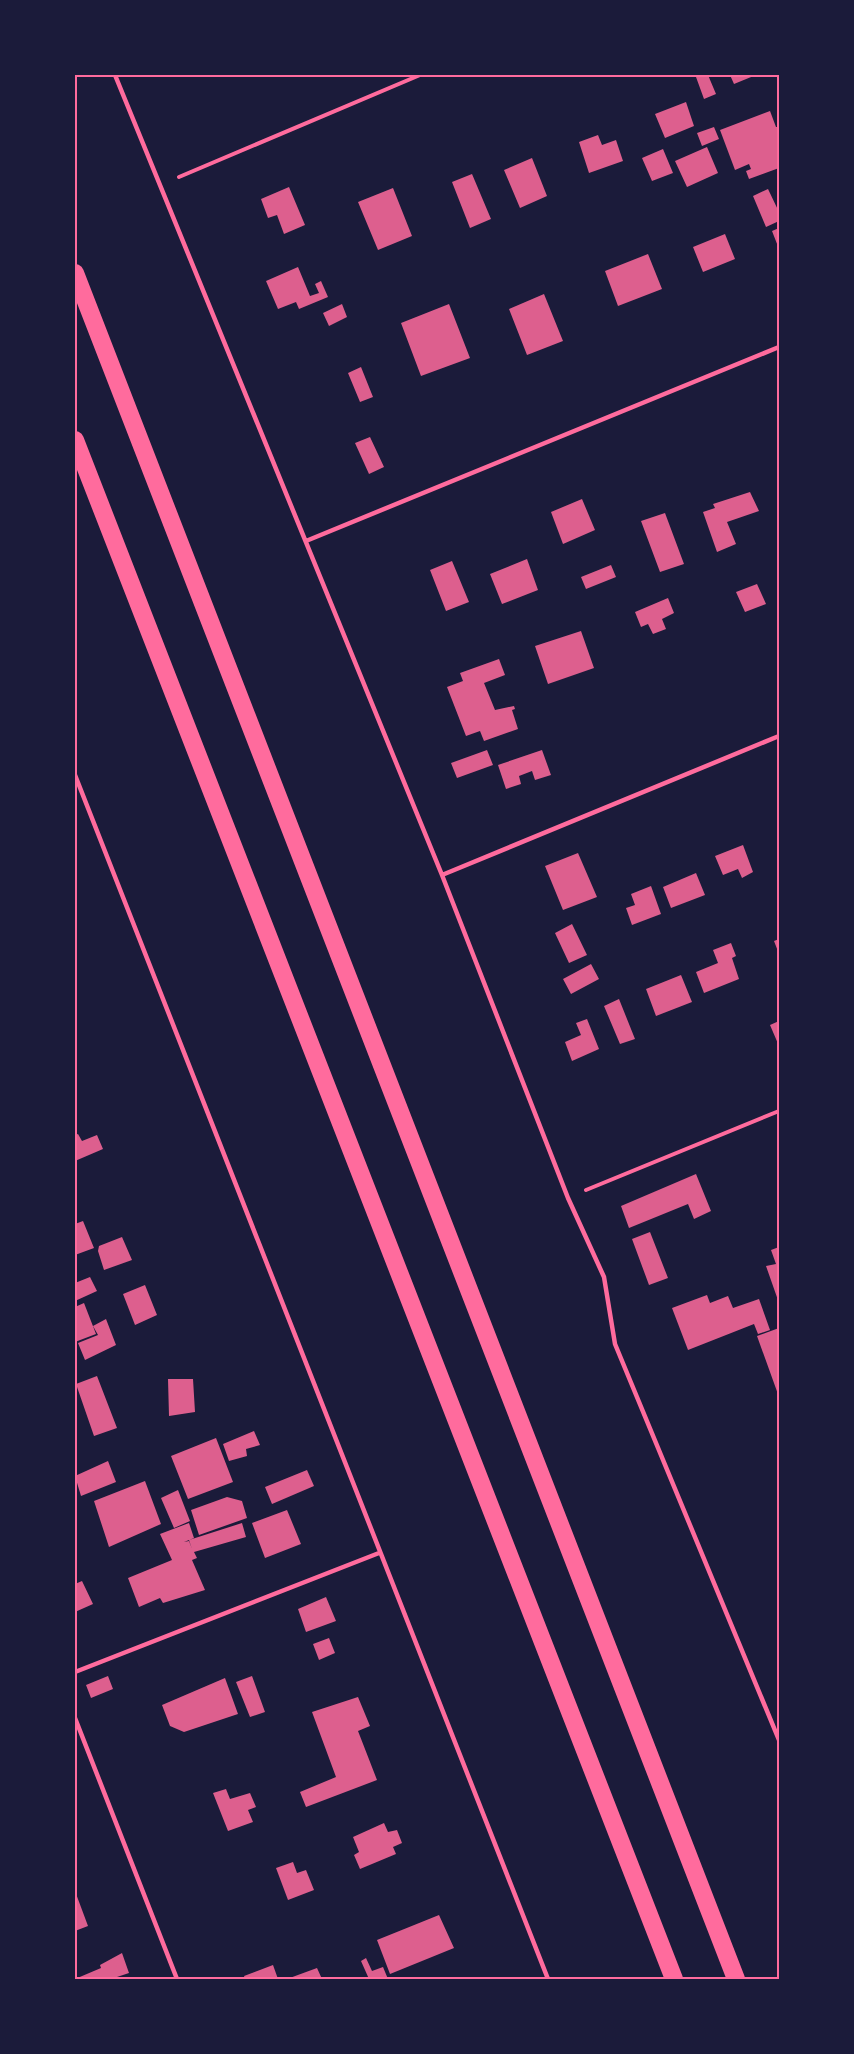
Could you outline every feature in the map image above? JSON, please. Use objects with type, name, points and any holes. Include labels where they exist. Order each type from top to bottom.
[{"type":"highway","points":[[75,273],[736,1979]]},
{"type":"highway","points":[[75,440],[674,1979]]},
{"type":"lane","points":[[115,75],[442,875],[568,1198],[604,1277],[615,1344],[779,1740]]},
{"type":"lane","points":[[306,541],[779,347]]},
{"type":"lane","points":[[442,875],[779,736]]},
{"type":"lane","points":[[75,775],[548,1979]]},
{"type":"lane","points":[[75,1672],[379,1553]]},
{"type":"lane","points":[[75,1718],[177,1979]]},
{"type":"path","points":[[159,185],[420,75]]},
{"type":"path","points":[[568,1198],[779,1111]]},
{"type":"building","points":[[708,75],[716,94],[704,99],[696,77]]},
{"type":"building","points":[[730,75],[756,75],[734,84]]},
{"type":"building","points":[[686,102],[694,126],[665,138],[655,114]]},
{"type":"building","points":[[770,111],[776,127],[779,127],[779,168],[749,179],[746,171],[751,169],[749,164],[735,170],[720,130]]},
{"type":"building","points":[[714,127],[719,139],[702,146],[697,133]]},
{"type":"building","points":[[598,135],[602,145],[616,140],[623,161],[589,173],[579,142]]},
{"type":"building","points":[[707,147],[718,173],[687,187],[675,161]]},
{"type":"building","points":[[663,149],[673,173],[652,181],[642,158]]},
{"type":"building","points":[[532,158],[547,196],[520,208],[504,170]]},
{"type":"building","points":[[472,174],[491,219],[470,228],[452,182]]},
{"type":"building","points":[[289,187],[305,225],[284,234],[277,215],[268,218],[261,199]]},
{"type":"building","points":[[393,188],[412,236],[378,250],[358,202]]},
{"type":"building","points":[[768,189],[779,212],[779,221],[766,227],[753,196]]},
{"type":"building","points":[[779,228],[779,249],[772,231]]},
{"type":"building","points":[[725,234],[735,259],[703,272],[693,247]]},
{"type":"building","points":[[648,254],[662,289],[618,306],[605,271]]},
{"type":"building","points":[[298,267],[310,296],[319,293],[315,284],[321,281],[328,297],[299,309],[296,302],[278,309],[266,281]]},
{"type":"building","points":[[544,294],[563,341],[527,355],[509,309]]},
{"type":"building","points":[[342,304],[347,317],[329,326],[323,313]]},
{"type":"building","points":[[449,304],[470,358],[421,376],[401,323]]},
{"type":"building","points":[[361,367],[373,397],[360,402],[348,373]]},
{"type":"building","points":[[370,437],[384,467],[369,474],[355,443]]},
{"type":"building","points":[[750,492],[759,511],[727,522],[736,544],[717,552],[703,512],[715,508],[713,504]]},
{"type":"building","points":[[582,499],[595,530],[563,544],[551,512]]},
{"type":"building","points":[[665,513],[684,564],[660,572],[641,521]]},
{"type":"building","points":[[527,559],[538,590],[502,604],[490,574]]},
{"type":"building","points":[[452,561],[469,602],[446,611],[430,570]]},
{"type":"building","points":[[611,565],[616,577],[586,589],[581,577]]},
{"type":"building","points":[[757,584],[766,604],[745,612],[736,592]]},
{"type":"building","points":[[668,598],[674,613],[662,619],[666,629],[653,634],[648,624],[641,627],[635,612]]},
{"type":"building","points":[[581,631],[594,668],[548,684],[535,646]]},
{"type":"building","points":[[499,659],[505,675],[484,683],[495,710],[514,706],[515,709],[512,710],[518,729],[484,741],[480,731],[466,736],[447,687],[463,681],[460,673]]},
{"type":"building","points":[[487,750],[493,765],[457,778],[451,763]]},
{"type":"building","points":[[542,750],[551,775],[535,780],[532,771],[519,776],[521,784],[506,789],[498,765]]},
{"type":"building","points":[[743,845],[753,872],[742,878],[738,869],[723,875],[715,856]]},
{"type":"building","points":[[578,853],[597,897],[563,910],[545,866]]},
{"type":"building","points":[[696,873],[705,895],[671,908],[663,887]]},
{"type":"building","points":[[651,886],[661,914],[632,925],[626,908],[635,905],[631,894]]},
{"type":"building","points":[[572,924],[587,955],[569,963],[555,933]]},
{"type":"building","points":[[779,939],[779,954],[774,941]]},
{"type":"building","points":[[731,943],[736,956],[732,958],[739,979],[704,993],[696,972],[718,963],[713,950]]},
{"type":"building","points":[[591,964],[599,979],[571,994],[563,979]]},
{"type":"building","points":[[681,975],[692,1002],[656,1016],[646,989]]},
{"type":"building","points":[[619,999],[635,1039],[620,1044],[604,1006]]},
{"type":"building","points":[[587,1019],[599,1049],[572,1061],[565,1042],[581,1035],[576,1023]]},
{"type":"building","points":[[779,1021],[779,1046],[770,1025]]},
{"type":"building","points":[[78,1134],[82,1141],[97,1135],[103,1149],[75,1161],[75,1135]]},
{"type":"building","points":[[696,1174],[711,1211],[694,1219],[688,1204],[629,1228],[621,1206]]},
{"type":"building","points":[[83,1221],[94,1248],[75,1255],[75,1224]]},
{"type":"building","points":[[650,1232],[668,1278],[649,1285],[632,1239]]},
{"type":"building","points":[[122,1237],[132,1260],[104,1270],[98,1251],[99,1246]]},
{"type":"building","points":[[779,1247],[779,1303],[766,1266],[776,1264],[771,1250]]},
{"type":"building","points":[[90,1277],[97,1291],[75,1301],[75,1283]]},
{"type":"building","points":[[145,1285],[157,1315],[135,1325],[123,1294]]},
{"type":"building","points":[[707,1295],[710,1303],[728,1296],[733,1308],[759,1299],[770,1330],[758,1334],[754,1324],[688,1350],[672,1308]]},
{"type":"building","points":[[84,1303],[96,1334],[75,1342],[75,1307]]},
{"type":"building","points":[[106,1319],[116,1345],[85,1360],[78,1343],[98,1335],[93,1326]]},
{"type":"building","points":[[779,1328],[779,1397],[757,1336]]},
{"type":"building","points":[[97,1376],[117,1428],[94,1436],[76,1384]]},
{"type":"building","points":[[168,1379],[193,1379],[195,1412],[169,1416]]},
{"type":"building","points":[[254,1431],[260,1445],[246,1449],[247,1456],[229,1461],[223,1444]]},
{"type":"building","points":[[216,1438],[233,1482],[188,1499],[171,1456]]},
{"type":"building","points":[[108,1461],[116,1482],[81,1496],[75,1476]]},
{"type":"building","points":[[307,1470],[314,1486],[272,1504],[265,1487]]},
{"type":"building","points":[[145,1481],[161,1524],[109,1547],[94,1501]]},
{"type":"building","points":[[178,1490],[190,1521],[174,1528],[161,1498]]},
{"type":"building","points":[[227,1497],[242,1501],[247,1518],[199,1535],[191,1510]]},
{"type":"building","points":[[287,1510],[301,1544],[265,1558],[252,1523]]},
{"type":"building","points":[[189,1523],[194,1538],[189,1540],[242,1523],[246,1537],[194,1552],[197,1558],[192,1560],[205,1590],[163,1603],[160,1598],[139,1607],[128,1578],[172,1560],[160,1534]]},
{"type":"building","points":[[82,1581],[93,1604],[75,1612],[75,1584]]},
{"type":"building","points":[[326,1597],[336,1621],[306,1632],[298,1609]]},
{"type":"building","points":[[329,1638],[335,1653],[319,1660],[313,1644]]},
{"type":"building","points":[[108,1676],[113,1689],[91,1698],[86,1685]]},
{"type":"building","points":[[252,1676],[265,1712],[250,1717],[236,1682]]},
{"type":"building","points":[[225,1678],[238,1714],[184,1732],[170,1726],[162,1705]]},
{"type":"building","points":[[358,1697],[370,1726],[358,1731],[377,1780],[306,1807],[300,1792],[336,1777],[312,1712]]},
{"type":"building","points":[[226,1789],[230,1799],[250,1793],[256,1807],[248,1810],[253,1822],[228,1831],[213,1793]]},
{"type":"building","points":[[384,1823],[388,1832],[397,1830],[402,1843],[393,1847],[396,1854],[360,1869],[354,1855],[359,1852],[353,1837]]},
{"type":"building","points":[[293,1862],[297,1873],[306,1870],[314,1890],[288,1900],[276,1868]]},
{"type":"building","points":[[75,1891],[88,1926],[75,1931]]},
{"type":"building","points":[[439,1915],[454,1948],[390,1974],[377,1940]]},
{"type":"building","points":[[122,1953],[129,1973],[111,1979],[75,1979],[101,1968],[100,1965]]},
{"type":"building","points":[[366,1958],[372,1971],[383,1967],[388,1979],[369,1979],[361,1961]]},
{"type":"building","points":[[273,1965],[278,1979],[245,1979],[244,1976]]},
{"type":"building","points":[[317,1968],[322,1979],[287,1979]]}]
